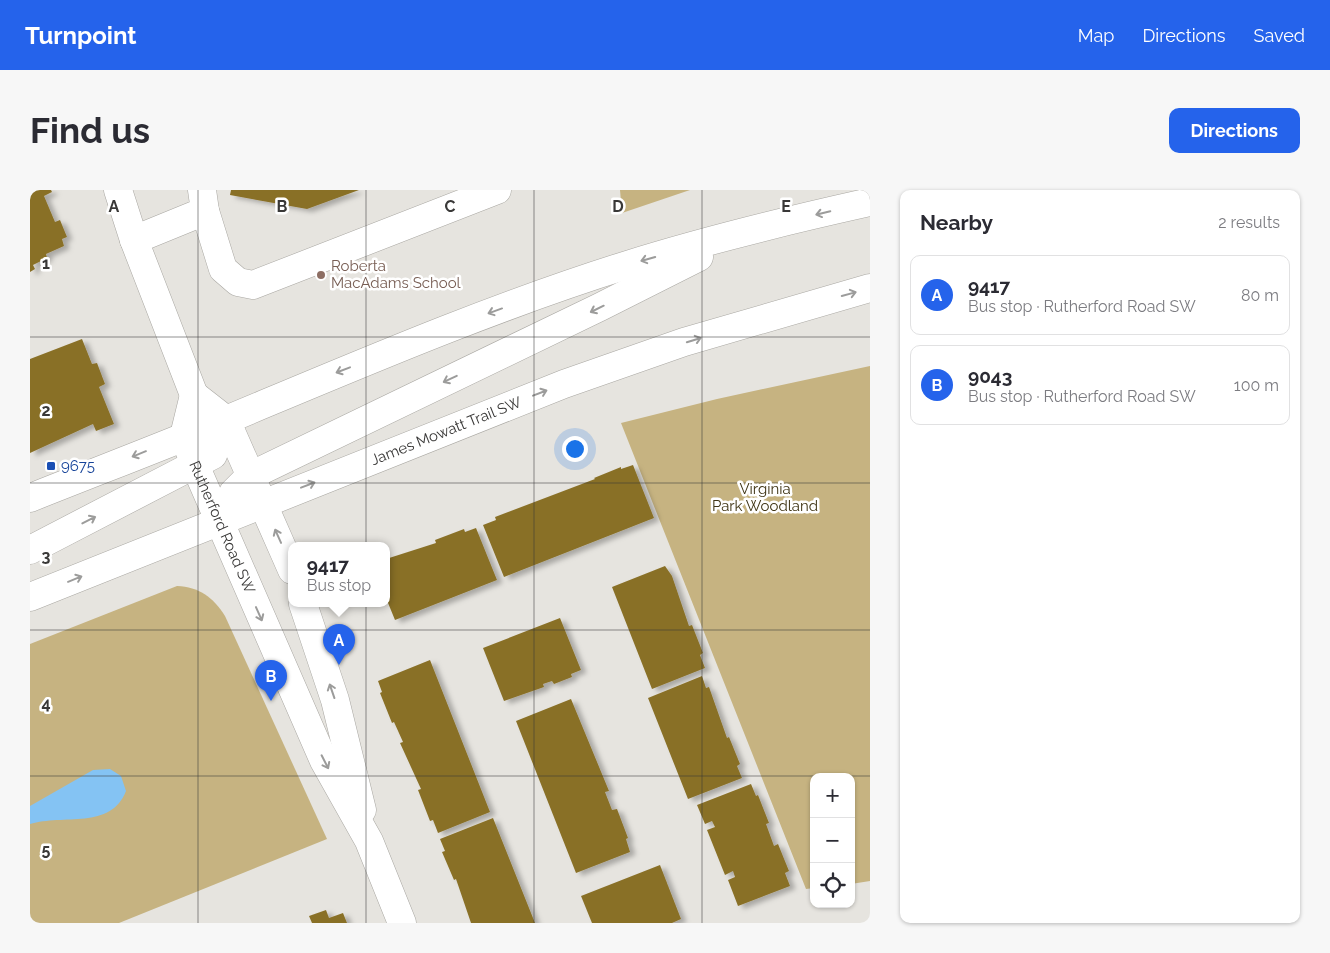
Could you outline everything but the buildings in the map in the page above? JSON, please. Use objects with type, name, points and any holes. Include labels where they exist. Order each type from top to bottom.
[{"type":"main road","points":[[118,190],[134,240],[194,395],[226,420],[288,561]]},
{"type":"main road","points":[[134,240],[204,200],[223,269],[238,282],[253,284],[497,190]]},
{"type":"main road","points":[[30,498],[490,312],[627,265],[750,231],[870,202]]},
{"type":"main road","points":[[218,521],[233,493],[250,476],[600,307],[750,231]]},
{"type":"main road","name":"James Mowatt Trail SW","points":[[30,597],[564,384],[684,342],[870,288]]},
{"type":"main road","points":[[184,436],[194,395]]},
{"type":"main road","points":[[30,550],[213,455],[226,420]]},
{"type":"main road","name":"Rutherford Road SW","points":[[184,436],[218,521],[324,761],[369,841],[402,923]]},
{"type":"main road","name":"Rutherford Road SW","points":[[304,607],[335,700],[369,841]]},
{"type":"green space","points":[[620,190],[690,190],[622,213]]},
{"type":"green space","name":"Virginia Park Woodland","points":[[870,366],[870,881],[855,883],[855,773],[810,773],[810,888],[806,889],[621,423],[717,399]]},
{"type":"green space","points":[[177,586],[192,588],[205,594],[216,603],[225,616],[327,839],[119,923],[30,923],[30,644]]},
{"type":"water","points":[[110,769],[121,776],[126,791],[119,803],[109,811],[98,816],[30,824],[30,806],[93,770]]},
{"type":"place","name":"Roberta MacAdams School","points":[[321,275]]},
{"type":"place","name":"9675","points":[[51,466]]},
{"type":"place","name":"9417","points":[[339,665]]},
{"type":"place","name":"9043","points":[[271,701]]}]
